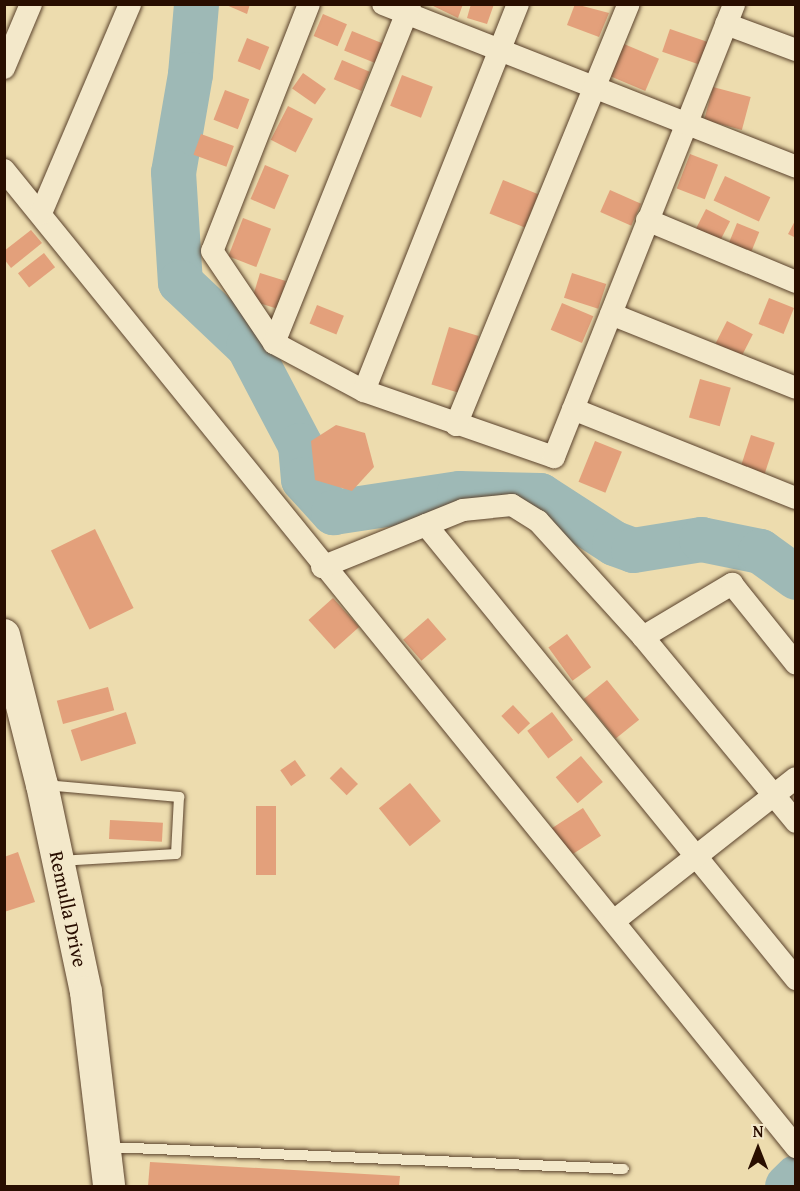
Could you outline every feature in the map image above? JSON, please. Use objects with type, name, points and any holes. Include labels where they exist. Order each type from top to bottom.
[{"type":"main road","name":"Remulla Drive","points":[[4,635],[42,785],[86,992],[109,1186]]},
{"type":"street","points":[[4,68],[31,4]]},
{"type":"street","points":[[41,213],[130,4]]},
{"type":"street","points":[[309,4],[212,250],[274,343],[364,391],[456,425],[554,457],[730,14],[795,50]]},
{"type":"street","points":[[383,4],[409,9],[500,49],[795,167]]},
{"type":"street","points":[[364,391],[518,4]]},
{"type":"street","points":[[456,425],[597,88],[629,4]]},
{"type":"street","points":[[274,343],[409,9]]},
{"type":"street","points":[[4,170],[41,213],[322,567],[614,921],[795,1147]]},
{"type":"street","points":[[647,220],[795,282]]},
{"type":"street","points":[[611,314],[795,388]]},
{"type":"street","points":[[573,409],[795,498]]},
{"type":"street","points":[[322,567],[464,510],[512,505],[538,521],[643,637],[795,822]]},
{"type":"street","points":[[426,525],[795,979]]},
{"type":"street","points":[[643,637],[732,584],[795,664]]},
{"type":"street","points":[[614,921],[795,778]]},
{"type":"lane","points":[[42,785],[179,797],[176,854],[59,861]]},
{"type":"lane","points":[[105,1146],[624,1169]]},
{"type":"building","points":[[224,4],[250,4],[247,14]]},
{"type":"building","points":[[429,4],[463,4],[458,18]]},
{"type":"building","points":[[471,4],[494,4],[487,24],[467,18]]},
{"type":"building","points":[[575,4],[609,13],[599,37],[567,25]]},
{"type":"building","points":[[323,14],[347,24],[338,46],[314,36]]},
{"type":"building","points":[[670,29],[708,42],[700,65],[662,52]]},
{"type":"building","points":[[352,31],[387,45],[379,65],[344,50]]},
{"type":"building","points":[[247,38],[269,47],[260,70],[238,61]]},
{"type":"building","points":[[624,44],[659,59],[645,91],[610,76]]},
{"type":"building","points":[[342,60],[370,72],[361,91],[334,79]]},
{"type":"building","points":[[303,73],[326,89],[315,105],[292,89]]},
{"type":"building","points":[[402,75],[433,87],[421,118],[390,106]]},
{"type":"building","points":[[713,87],[751,97],[742,130],[704,120]]},
{"type":"building","points":[[225,90],[249,99],[238,129],[214,120]]},
{"type":"building","points":[[288,106],[313,119],[296,153],[271,140]]},
{"type":"building","points":[[201,134],[234,146],[226,167],[193,155]]},
{"type":"building","points":[[690,154],[718,165],[705,199],[677,189]]},
{"type":"building","points":[[265,165],[289,175],[274,209],[251,199]]},
{"type":"building","points":[[725,176],[770,197],[759,222],[714,200]]},
{"type":"building","points":[[503,180],[538,194],[525,228],[490,213]]},
{"type":"building","points":[[610,190],[641,204],[631,226],[600,212]]},
{"type":"building","points":[[706,209],[730,221],[719,244],[695,231]]},
{"type":"building","points":[[243,218],[271,229],[256,267],[228,256]]},
{"type":"building","points":[[796,219],[796,238],[788,234]]},
{"type":"building","points":[[737,223],[759,232],[749,257],[727,248]]},
{"type":"building","points":[[31,230],[42,243],[11,268],[4,259],[4,251]]},
{"type":"building","points":[[44,253],[55,267],[29,288],[18,273]]},
{"type":"building","points":[[260,273],[286,281],[277,309],[252,301]]},
{"type":"building","points":[[572,273],[606,284],[598,309],[564,298]]},
{"type":"building","points":[[769,298],[794,308],[784,334],[759,324]]},
{"type":"building","points":[[562,303],[593,316],[582,343],[551,330]]},
{"type":"building","points":[[317,305],[344,316],[336,334],[310,324]]},
{"type":"building","points":[[727,321],[753,334],[741,356],[716,343]]},
{"type":"building","points":[[449,327],[479,336],[461,393],[431,384]]},
{"type":"building","points":[[700,379],[731,388],[720,426],[689,417]]},
{"type":"building","points":[[336,425],[365,433],[374,467],[352,491],[315,480],[311,441]]},
{"type":"building","points":[[751,435],[775,443],[763,479],[739,471]]},
{"type":"building","points":[[595,441],[622,452],[605,493],[579,482]]},
{"type":"building","points":[[95,529],[134,608],[90,630],[51,550]]},
{"type":"building","points":[[333,598],[359,627],[335,649],[308,620]]},
{"type":"building","points":[[428,618],[446,639],[421,661],[403,640]]},
{"type":"building","points":[[567,634],[591,667],[572,681],[548,648]]},
{"type":"building","points":[[607,680],[639,720],[616,739],[584,699]]},
{"type":"building","points":[[108,687],[114,710],[63,724],[57,701]]},
{"type":"building","points":[[513,705],[530,723],[518,734],[501,716]]},
{"type":"building","points":[[126,712],[136,743],[81,761],[71,730]]},
{"type":"building","points":[[552,712],[573,740],[548,759],[527,731]]},
{"type":"building","points":[[581,756],[603,782],[578,803],[556,777]]},
{"type":"building","points":[[295,760],[306,776],[291,786],[280,770]]},
{"type":"building","points":[[341,767],[358,784],[347,795],[330,778]]},
{"type":"building","points":[[410,783],[441,821],[410,846],[379,808]]},
{"type":"building","points":[[256,806],[276,806],[276,875],[256,875]]},
{"type":"building","points":[[583,808],[601,836],[568,857],[550,829]]},
{"type":"building","points":[[110,820],[163,823],[162,842],[109,839]]},
{"type":"building","points":[[18,852],[35,902],[4,912],[4,857]]},
{"type":"building","points":[[150,1162],[400,1176],[399,1186],[148,1186]]},
{"type":"waterway","points":[[196,4],[190,74],[173,172],[180,282],[248,346],[300,445],[303,479],[333,512],[459,493],[540,495],[614,543],[633,550],[701,539],[760,551],[796,577]]},
{"type":"waterway","points":[[787,1186],[796,1177]]}]
